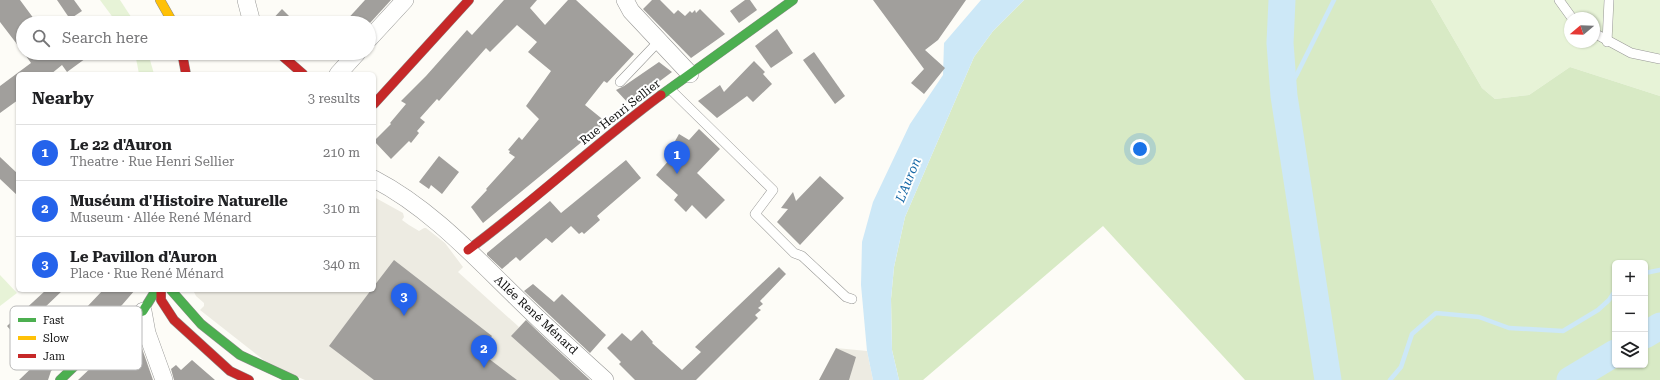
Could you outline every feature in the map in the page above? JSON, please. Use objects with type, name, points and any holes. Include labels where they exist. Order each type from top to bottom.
[{"type":"street","points":[[160,0],[169,16]]},
{"type":"street","points":[[246,0],[250,16]]},
{"type":"street","points":[[376,32],[405,0]]},
{"type":"street","points":[[376,102],[469,0]]},
{"type":"street","points":[[625,0],[631,11],[690,74]]},
{"type":"street","name":"Rue Henri Sellier","points":[[468,250],[504,224],[561,175],[670,89],[793,0]]},
{"type":"street","points":[[183,60],[186,72]]},
{"type":"street","points":[[287,60],[300,72]]},
{"type":"street","points":[[340,72],[351,60]]},
{"type":"street","name":"Allée René Ménard","points":[[376,180],[388,186],[420,209],[468,250],[605,380]]},
{"type":"street","points":[[155,292],[143,311],[147,333],[164,380]]},
{"type":"street","points":[[161,292],[161,300],[174,320],[230,371],[249,380]]},
{"type":"street","points":[[173,292],[201,324],[240,356],[294,380]]},
{"type":"street","points":[[60,380],[71,370]]},
{"type":"lane","points":[[1559,0],[1568,12]]},
{"type":"lane","points":[[1607,42],[1609,0]]},
{"type":"lane","points":[[1600,38],[1631,53],[1660,59]]},
{"type":"lane","points":[[620,82],[659,42]]},
{"type":"lane","points":[[670,89],[773,190],[755,214],[794,253],[802,256],[846,297],[852,299]]},
{"type":"green space","points":[[100,0],[120,0],[130,16],[112,16]]},
{"type":"green space","points":[[1024,0],[1431,0],[1482,88],[1495,99],[1529,95],[1570,67],[1660,96],[1660,380],[1245,380],[1103,226],[923,380],[899,380],[892,350],[891,299],[894,267],[905,217],[974,57],[993,31]]},
{"type":"green space","points":[[1431,0],[1660,0],[1660,96],[1570,67],[1529,95],[1495,99],[1482,88]]},
{"type":"green space","points":[[136,60],[150,60],[153,72],[139,72]]},
{"type":"green space","points":[[0,275],[17,293],[0,306]]},
{"type":"shaded area","points":[[376,198],[403,213],[404,217],[402,220],[409,225],[419,231],[426,228],[445,243],[463,267],[458,272],[519,327],[512,336],[560,380],[305,380],[270,365],[200,310],[204,306],[204,303],[196,296],[194,292],[376,292]]},
{"type":"shaded area","points":[[836,348],[867,351],[873,380],[819,380]]},
{"type":"water","name":"L'Auron","points":[[981,0],[1024,0],[993,31],[974,57],[905,217],[894,267],[891,299],[892,350],[899,380],[873,380],[867,351],[861,285],[862,242],[873,202],[910,124],[943,75],[944,43]]},
{"type":"building","points":[[0,0],[20,0],[32,16],[16,16],[16,43],[0,22]]},
{"type":"building","points":[[57,0],[74,0],[82,11],[74,16],[68,16]]},
{"type":"building","points":[[365,0],[391,0],[376,16],[350,16]]},
{"type":"building","points":[[504,0],[537,0],[530,8],[545,25],[568,0],[576,0],[634,54],[607,83],[604,81],[585,105],[606,122],[483,223],[471,207],[515,157],[509,153],[510,151],[508,150],[519,137],[522,140],[539,119],[526,106],[551,71],[528,52],[537,42],[517,25],[490,52],[486,48],[439,101],[437,99],[420,118],[425,122],[417,131],[419,133],[411,143],[409,141],[391,159],[376,143],[376,139],[391,124],[390,123],[406,104],[401,101],[426,76],[467,30],[472,35]]},
{"type":"building","points":[[652,0],[660,0],[674,14],[678,10],[685,16],[690,11],[692,13],[695,10],[696,13],[700,9],[725,34],[691,58],[643,9]]},
{"type":"building","points":[[745,0],[750,0],[757,10],[739,23],[730,11]]},
{"type":"building","points":[[873,0],[966,0],[938,40],[925,50],[945,68],[924,94],[911,83],[924,69]]},
{"type":"building","points":[[282,9],[289,16],[276,16]]},
{"type":"building","points":[[777,29],[793,53],[771,68],[755,46]]},
{"type":"building","points":[[814,52],[845,96],[835,104],[803,60]]},
{"type":"building","points":[[29,60],[83,60],[67,72],[62,65],[53,72],[19,72],[31,63]]},
{"type":"building","points":[[754,61],[765,72],[763,74],[772,84],[753,102],[747,96],[717,118],[698,101],[720,85],[724,92]]},
{"type":"building","points":[[659,62],[672,72],[629,104],[616,90]]},
{"type":"building","points":[[16,74],[16,101],[0,113],[0,86]]},
{"type":"building","points":[[699,129],[720,149],[697,173],[725,200],[706,219],[692,205],[686,212],[674,200],[678,195],[656,175],[671,158],[670,150],[679,134],[689,140]]},
{"type":"building","points":[[439,156],[459,172],[442,194],[431,185],[429,189],[419,182]]},
{"type":"building","points":[[0,157],[16,172],[16,194],[0,179]]},
{"type":"building","points":[[626,160],[641,178],[597,216],[600,220],[584,234],[582,232],[579,234],[571,226],[552,243],[546,238],[520,261],[516,257],[502,269],[487,255],[487,253],[550,201],[561,213]]},
{"type":"building","points":[[820,176],[844,198],[800,245],[777,222],[788,209],[781,208],[793,192],[796,201]]},
{"type":"building","points":[[394,260],[492,336],[480,352],[517,380],[374,380],[329,346],[370,292],[376,292],[376,283]]},
{"type":"building","points":[[779,267],[786,274],[760,301],[763,304],[758,308],[761,310],[755,315],[758,318],[696,380],[635,380],[619,364],[621,362],[607,348],[622,333],[631,341],[642,330],[653,342],[652,343],[682,370],[701,352],[695,347]]},
{"type":"building","points":[[533,284],[554,302],[562,294],[606,335],[590,353],[524,291]]},
{"type":"building","points":[[44,292],[61,292],[46,306],[29,306]]},
{"type":"building","points":[[101,292],[133,292],[122,305],[88,306]]},
{"type":"building","points":[[526,320],[590,380],[560,380],[511,336]]},
{"type":"building","points":[[142,348],[153,380],[78,380],[89,370],[142,370]]},
{"type":"building","points":[[836,348],[856,357],[849,380],[819,380]]},
{"type":"building","points":[[192,360],[215,380],[174,380],[171,369],[176,365],[181,370]]},
{"type":"building","points":[[29,370],[52,370],[48,380],[19,380]]},
{"type":"waterway","points":[[1282,0],[1280,43],[1284,96],[1328,380]]},
{"type":"waterway","points":[[1284,96],[1297,74],[1334,0]]},
{"type":"waterway","points":[[1648,272],[1660,270]]},
{"type":"waterway","points":[[1390,380],[1401,367],[1412,334],[1436,313],[1479,317],[1509,328],[1563,331],[1598,310],[1612,296]]},
{"type":"waterway","points":[[1648,333],[1660,326]]},
{"type":"waterway","points":[[1570,380],[1612,355]]},
{"type":"traffic: fast","points":[[661,95],[793,0]]},
{"type":"traffic: fast","points":[[142,311],[155,292]]},
{"type":"traffic: fast","points":[[173,292],[201,324],[240,355],[294,380]]},
{"type":"traffic: fast","points":[[60,380],[70,370]]},
{"type":"traffic: slow","points":[[160,0],[169,16]]},
{"type":"traffic: jam","points":[[376,102],[469,0]]},
{"type":"traffic: jam","points":[[183,60],[186,72]]},
{"type":"traffic: jam","points":[[287,60],[301,72]]},
{"type":"traffic: jam","points":[[468,250],[661,95]]},
{"type":"traffic: jam","points":[[161,292],[161,300],[174,320],[230,371],[249,380]]},
{"type":"place","name":"Le 22 d'Auron","points":[[677,174]]},
{"type":"place","name":"Le Pavillon d'Auron","points":[[404,316]]},
{"type":"place","name":"Muséum d'Histoire Naturelle","points":[[484,368]]}]
